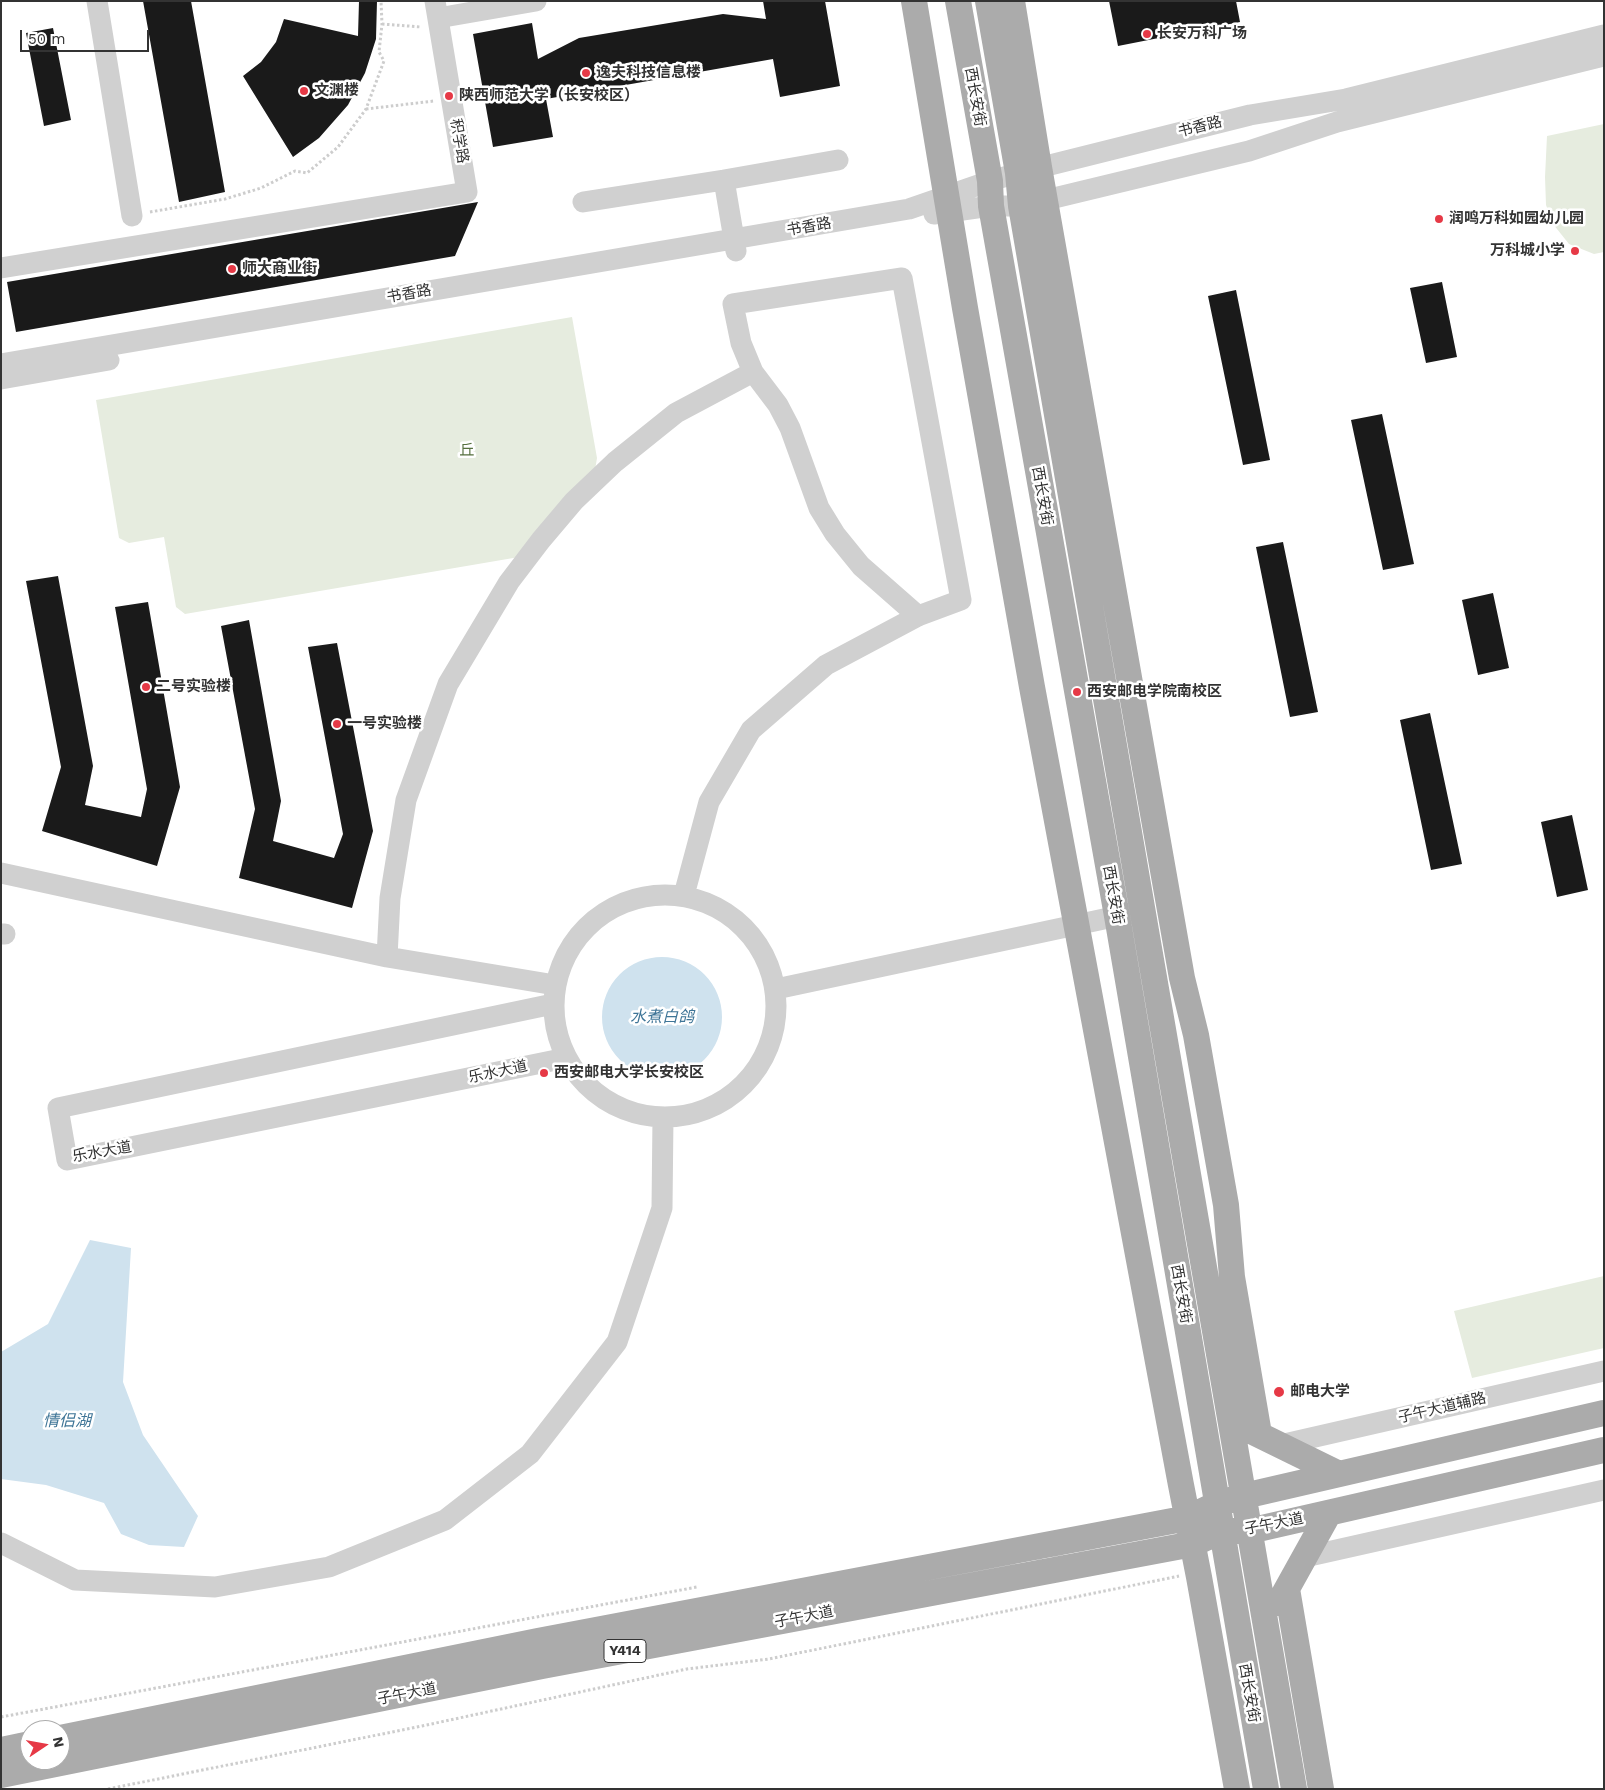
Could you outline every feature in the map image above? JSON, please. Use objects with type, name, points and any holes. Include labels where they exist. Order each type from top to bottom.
[{"type":"main road","points":[[914,1],[947,204],[1023,638],[1193,1544],[1237,1789]]},
{"type":"main road","name":"西长安街","points":[[958,1],[990,193],[1230,1420],[1294,1789]]},
{"type":"main road","name":"西长安街","points":[[988,1],[1028,170],[1130,914],[1221,1531],[1266,1789]]},
{"type":"main road","points":[[1012,1],[1028,170]]},
{"type":"main road","points":[[1033,203],[1182,978],[1196,1036],[1226,1205],[1232,1277],[1269,1440]]},
{"type":"main road","name":"子午大道","points":[[70,1736],[538,1641],[1188,1518],[1217,1504],[1244,1496],[1604,1413]]},
{"type":"main road","points":[[1230,1420],[1339,1474]]},
{"type":"main road","name":"子午大道","points":[[1,1775],[542,1666],[1193,1544],[1221,1531],[1249,1531],[1604,1450]]},
{"type":"main road","points":[[1266,1628],[1329,1513]]},
{"type":"main road","points":[[1287,1589],[1321,1789]]},
{"type":"main road","points":[[1,1750],[20,1746]]},
{"type":"street","points":[[97,1],[132,216]]},
{"type":"street","points":[[438,14],[536,1]]},
{"type":"street","name":"积学路","points":[[1,268],[467,192],[438,14]]},
{"type":"street","name":"书香路","points":[[1,379],[735,245],[910,209],[947,204],[990,193],[1028,170],[1250,115],[1346,98],[1604,35]]},
{"type":"street","name":"书香路","points":[[990,193],[1033,203],[1249,151],[1337,122],[1604,56]]},
{"type":"street","points":[[583,202],[838,160]]},
{"type":"street","points":[[724,180],[735,245]]},
{"type":"street","name":"书香路","points":[[1,364],[735,245]]},
{"type":"street","points":[[684,895],[709,802],[751,730],[826,665],[918,616],[961,600],[902,278],[733,304],[741,343],[753,372],[778,405],[790,428],[819,508],[834,534],[861,566],[918,616]]},
{"type":"street","points":[[387,957],[390,898],[406,800],[448,684],[509,582],[574,501],[615,462],[676,413],[753,372]]},
{"type":"street","points":[[1,873],[554,995]]},
{"type":"street","points":[[649,894],[684,895],[720,908],[750,933],[769,966],[776,989],[772,1039],[756,1070],[732,1096],[700,1112],[663,1117],[636,1114],[608,1102],[584,1083],[566,1058],[556,1032],[554,995],[566,952],[588,924],[616,905],[649,894]]},
{"type":"street","points":[[776,989],[1130,914]]},
{"type":"street","name":"乐水大道","points":[[554,995],[58,1108],[67,1160],[566,1058]]},
{"type":"street","points":[[1,1543],[75,1580],[215,1586],[329,1567],[446,1520],[530,1454],[617,1342],[662,1208],[663,1117]]},
{"type":"street","name":"子午大道辅路","points":[[1269,1440],[1604,1371]]},
{"type":"street","points":[[1305,1557],[1604,1490]]},
{"type":"path","points":[[132,216],[225,199],[261,188],[295,171],[307,173],[338,147],[366,109],[384,61],[378,52],[382,24],[381,1]]},
{"type":"path","points":[[382,24],[422,27],[438,14]]},
{"type":"path","points":[[366,109],[452,99]]},
{"type":"path","points":[[108,1789],[413,1728],[687,1669],[769,1659],[1186,1575],[1193,1544]]},
{"type":"path","points":[[1,1716],[706,1586]]},
{"type":"green space","points":[[1604,124],[1604,252],[1594,254],[1569,244],[1553,224],[1546,205],[1547,136]]},
{"type":"green space","name":"丘","points":[[572,317],[597,458],[593,482],[525,556],[185,614],[176,607],[164,537],[129,543],[119,538],[96,400]]},
{"type":"green space","points":[[1604,1276],[1604,1348],[1472,1378],[1454,1311]]},
{"type":"water","name":"水煮白鸽","points":[[662,957],[685,961],[705,974],[718,994],[722,1017],[718,1040],[705,1060],[685,1073],[662,1077],[639,1073],[619,1060],[606,1040],[602,1017],[606,994],[619,974],[639,961]]},
{"type":"water","name":"情侣湖","points":[[90,1240],[131,1248],[123,1382],[143,1435],[198,1516],[184,1547],[149,1545],[121,1534],[104,1503],[46,1485],[1,1479],[1,1352],[48,1324]]},
{"type":"building","points":[[143,1],[191,1],[225,192],[179,202]]},
{"type":"building","name":"文渊楼","points":[[359,1],[377,1],[376,39],[365,73],[348,105],[319,138],[293,157],[243,76],[261,62],[276,42],[284,19],[358,36]]},
{"type":"building","name":"逸夫科技信息楼","points":[[763,1],[825,1],[840,86],[780,97],[773,59],[546,99],[553,137],[493,147],[473,34],[532,23],[538,59],[579,38],[723,14],[766,19]]},
{"type":"building","name":"长安万科广场","points":[[1109,1],[1236,1],[1240,22],[1118,46]]},
{"type":"building","points":[[53,28],[71,120],[44,126],[26,33]]},
{"type":"building","name":"师大商业街","points":[[478,202],[455,256],[16,332],[7,282]]},
{"type":"building","points":[[1442,282],[1457,357],[1426,363],[1410,288]]},
{"type":"building","points":[[1236,290],[1270,460],[1243,465],[1208,296]]},
{"type":"building","points":[[1382,414],[1414,564],[1383,570],[1351,420]]},
{"type":"building","points":[[1283,542],[1318,712],[1290,717],[1256,547]]},
{"type":"building","name":"二号实验楼","points":[[58,576],[93,766],[85,805],[141,817],[147,789],[115,607],[148,602],[180,787],[157,866],[42,831],[61,767],[26,581]]},
{"type":"building","points":[[1493,593],[1509,668],[1478,675],[1462,600]]},
{"type":"building","name":"一号实验楼","points":[[249,620],[281,801],[273,841],[334,858],[343,834],[308,647],[337,643],[373,831],[352,908],[239,878],[255,809],[221,626]]},
{"type":"building","points":[[1430,713],[1462,864],[1431,870],[1400,720]]},
{"type":"building","points":[[1572,815],[1588,890],[1557,897],[1541,822]]},
{"type":"place","name":"长安万科广场","points":[[1147,34]]},
{"type":"place","name":"逸夫科技信息楼","points":[[586,73]]},
{"type":"place","name":"文渊楼","points":[[304,91]]},
{"type":"place","name":"陕西师范大学（长安校区）","points":[[449,96]]},
{"type":"place","name":"润鸣万科如园幼儿园","points":[[1439,219]]},
{"type":"place","name":"万科城小学","points":[[1575,251]]},
{"type":"place","name":"师大商业街","points":[[232,269]]},
{"type":"place","name":"二号实验楼","points":[[146,687]]},
{"type":"place","name":"西安邮电学院南校区","points":[[1077,692]]},
{"type":"place","name":"一号实验楼","points":[[337,724]]},
{"type":"place","name":"西安邮电大学长安校区","points":[[544,1073]]},
{"type":"place","name":"邮电大学","points":[[1279,1392]]}]
